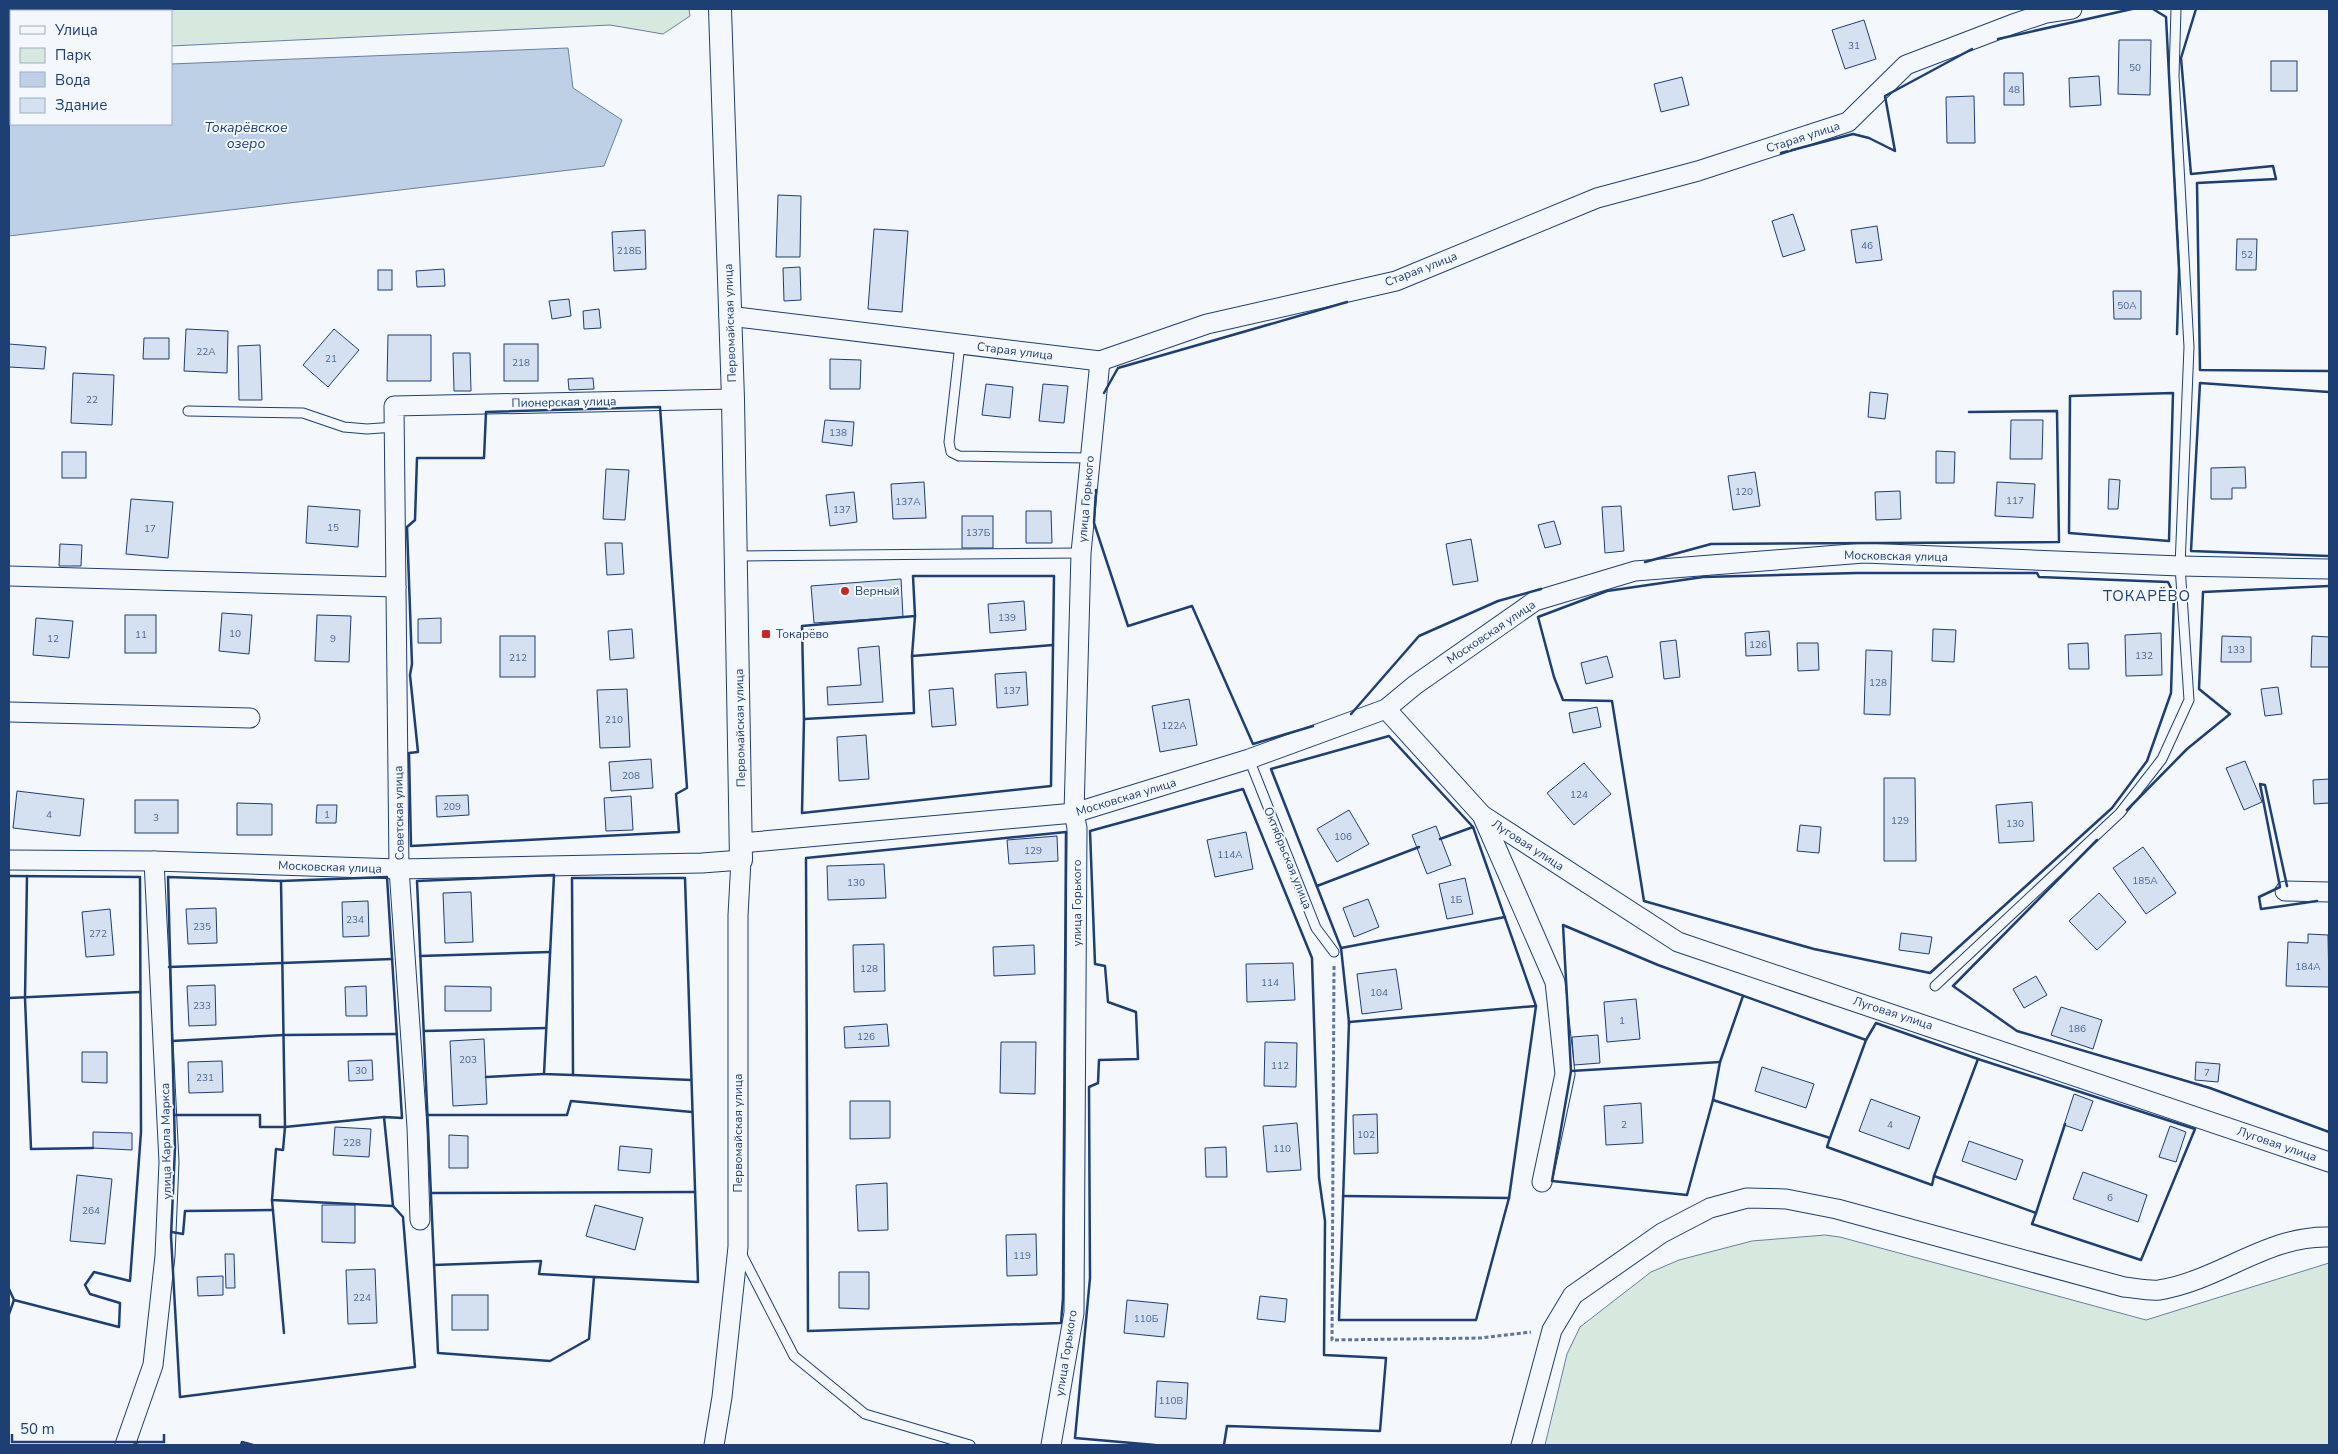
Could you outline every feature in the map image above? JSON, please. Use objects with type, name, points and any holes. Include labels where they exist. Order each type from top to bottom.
[{"type":"street","name":"Первомайская улица","points":[[714,1445],[722,1397],[738,1247],[738,914],[741,852],[733,399],[728,316],[720,9]]},
{"type":"street","name":"Старая улица","points":[[728,316],[1100,361],[1207,324],[1396,281],[1597,198],[1698,171],[1848,122],[1906,65],[2013,24],[2046,13],[2072,9]]},
{"type":"street","name":"улица Горького","points":[[1051,1445],[1074,1313],[1078,828],[1074,813],[1081,553],[1100,361]]},
{"type":"street","name":"Пионерская улица","points":[[394,406],[733,399]]},
{"type":"street","name":"Советская улица","points":[[394,406],[399,869],[417,1126],[420,1220]]},
{"type":"street","name":"Московская улица","points":[[9,860],[154,861],[399,869],[702,863],[741,852],[1074,813],[1249,759],[1386,709],[1429,674],[1536,600],[1635,571],[1864,553],[2180,566],[2329,569]]},
{"type":"street","points":[[9,576],[396,587]]},
{"type":"street","points":[[1386,709],[1482,815],[1555,982],[1565,1074],[1542,1182]]},
{"type":"street","points":[[9,712],[250,718]]},
{"type":"street","name":"Луговая улица","points":[[1482,815],[1678,942],[2329,1162]]},
{"type":"street","name":"улица Карла Маркса","points":[[125,1445],[153,1365],[165,1256],[169,1162],[154,861]]},
{"type":"street","points":[[2285,891],[2329,892]]},
{"type":"street","points":[[1521,1445],[1552,1330],[1573,1295],[1662,1233],[1710,1208],[1747,1198],[1786,1199],[1837,1209],[2124,1287],[2157,1290],[2194,1281],[2287,1241],[2329,1238]]},
{"type":"lane","points":[[1935,986],[2120,813],[2162,759],[2189,700],[2180,566],[2189,348],[2174,76],[2176,9]]},
{"type":"lane","points":[[960,344],[949,442],[951,452],[959,456],[1089,458]]},
{"type":"lane","points":[[188,411],[302,413],[344,427],[367,429],[395,426]]},
{"type":"lane","points":[[736,556],[1081,553]]},
{"type":"lane","name":"Октябрьская улица","points":[[1249,759],[1316,928],[1334,952]]},
{"type":"lane","points":[[738,1247],[794,1356],[865,1414],[970,1445]]},
{"type":"path","points":[[1334,952],[1332,1340],[1481,1338],[1552,1330]]},
{"type":"green space","points":[[9,9],[689,9],[690,16],[663,34],[610,25],[172,46],[172,10],[10,10],[9,17]]},
{"type":"green space","points":[[1825,1235],[1840,1237],[2146,1320],[2329,1263],[2329,1445],[1545,1445],[1567,1354],[1580,1327],[1651,1272],[1679,1260],[1752,1241]]},
{"type":"water","name":"Токарёвское озеро","points":[[568,48],[573,88],[622,120],[604,166],[9,236],[9,54],[10,125],[172,125],[172,64]]},
{"type":"building","points":[[1864,20],[1876,59],[1845,69],[1832,30]]},
{"type":"building","points":[[2119,40],[2151,40],[2150,95],[2118,94]]},
{"type":"building","points":[[2271,61],[2297,61],[2297,91],[2271,91]]},
{"type":"building","points":[[2004,73],[2023,73],[2024,105],[2004,105]]},
{"type":"building","points":[[2099,76],[2101,105],[2070,107],[2069,78]]},
{"type":"building","points":[[1682,77],[1689,105],[1661,112],[1654,84]]},
{"type":"building","points":[[1974,96],[1975,143],[1947,143],[1946,97]]},
{"type":"building","points":[[778,195],[801,196],[800,257],[776,257]]},
{"type":"building","points":[[1793,214],[1805,250],[1783,257],[1772,221]]},
{"type":"building","points":[[1877,226],[1882,260],[1856,263],[1851,230]]},
{"type":"building","points":[[874,229],[908,231],[902,312],[868,309]]},
{"type":"building","points":[[645,230],[646,269],[614,271],[612,232]]},
{"type":"building","points":[[2237,239],[2257,239],[2256,270],[2236,270]]},
{"type":"building","points":[[800,267],[801,300],[784,301],[783,268]]},
{"type":"building","points":[[444,269],[445,286],[417,287],[416,271]]},
{"type":"building","points":[[378,270],[392,270],[392,290],[378,290]]},
{"type":"building","points":[[2113,291],[2141,291],[2141,319],[2114,319]]},
{"type":"building","points":[[569,299],[571,316],[552,319],[549,301]]},
{"type":"building","points":[[599,309],[601,328],[584,329],[583,311]]},
{"type":"building","points":[[186,329],[228,331],[227,373],[184,371]]},
{"type":"building","points":[[334,329],[359,350],[328,387],[303,365]]},
{"type":"building","points":[[388,335],[431,335],[431,381],[387,381]]},
{"type":"building","points":[[144,338],[169,338],[169,359],[143,359]]},
{"type":"building","points":[[9,344],[46,347],[44,369],[9,367]]},
{"type":"building","points":[[504,344],[538,344],[538,381],[504,381]]},
{"type":"building","points":[[260,345],[262,400],[239,400],[238,346]]},
{"type":"building","points":[[453,353],[470,353],[471,391],[454,391]]},
{"type":"building","points":[[830,359],[861,360],[860,389],[830,389]]},
{"type":"building","points":[[73,373],[114,375],[112,425],[71,423]]},
{"type":"building","points":[[593,378],[594,389],[569,390],[568,379]]},
{"type":"building","points":[[986,384],[1013,387],[1010,418],[982,415]]},
{"type":"building","points":[[1043,384],[1068,386],[1064,423],[1039,421]]},
{"type":"building","points":[[1870,392],[1888,394],[1885,419],[1868,417]]},
{"type":"building","points":[[825,420],[854,422],[852,446],[822,442]]},
{"type":"building","points":[[2011,420],[2043,420],[2042,459],[2010,459]]},
{"type":"building","points":[[1936,451],[1955,452],[1954,483],[1936,483]]},
{"type":"building","points":[[62,452],[86,452],[86,478],[62,478]]},
{"type":"building","points":[[2245,467],[2246,488],[2232,488],[2232,499],[2211,499],[2211,468]]},
{"type":"building","points":[[606,469],[629,470],[625,520],[603,519]]},
{"type":"building","points":[[1755,472],[1760,506],[1733,510],[1728,476]]},
{"type":"building","points":[[2109,479],[2120,480],[2118,509],[2108,509]]},
{"type":"building","points":[[924,482],[926,518],[893,519],[891,484]]},
{"type":"building","points":[[1997,482],[2035,484],[2033,518],[1995,516]]},
{"type":"building","points":[[1900,491],[1901,519],[1876,520],[1875,492]]},
{"type":"building","points":[[854,492],[857,522],[830,526],[826,495]]},
{"type":"building","points":[[131,499],[173,502],[168,558],[126,554]]},
{"type":"building","points":[[308,506],[360,510],[358,547],[306,543]]},
{"type":"building","points":[[1621,506],[1624,551],[1605,553],[1602,507]]},
{"type":"building","points":[[1026,511],[1051,511],[1052,543],[1026,543]]},
{"type":"building","points":[[962,516],[993,516],[993,548],[962,548]]},
{"type":"building","points":[[1554,521],[1561,544],[1545,548],[1538,525]]},
{"type":"building","points":[[1471,539],[1478,581],[1453,585],[1446,544]]},
{"type":"building","points":[[605,543],[622,543],[624,574],[607,575]]},
{"type":"building","points":[[60,544],[82,545],[81,566],[59,566]]},
{"type":"building","points":[[901,579],[903,617],[814,623],[811,586]]},
{"type":"building","points":[[1024,601],[1026,630],[990,633],[988,604]]},
{"type":"building","points":[[222,613],[252,615],[249,654],[219,651]]},
{"type":"building","points":[[125,615],[156,615],[156,653],[125,653]]},
{"type":"building","points":[[317,615],[351,616],[349,662],[315,661]]},
{"type":"building","points":[[36,618],[73,621],[69,658],[33,655]]},
{"type":"building","points":[[441,618],[441,643],[418,643],[418,619]]},
{"type":"building","points":[[632,629],[634,658],[610,660],[608,631]]},
{"type":"building","points":[[1933,629],[1956,630],[1954,662],[1932,661]]},
{"type":"building","points":[[1769,631],[1771,655],[1746,656],[1745,633]]},
{"type":"building","points":[[2161,633],[2162,675],[2126,676],[2125,635]]},
{"type":"building","points":[[500,636],[535,636],[535,677],[500,677]]},
{"type":"building","points":[[2222,636],[2251,637],[2251,662],[2221,662]]},
{"type":"building","points":[[2312,636],[2329,637],[2329,667],[2311,667]]},
{"type":"building","points":[[1676,640],[1680,677],[1664,679],[1660,642]]},
{"type":"building","points":[[1797,643],[1818,643],[1819,670],[1798,671]]},
{"type":"building","points":[[2088,643],[2089,669],[2069,669],[2068,644]]},
{"type":"building","points":[[879,646],[883,702],[828,705],[827,687],[861,685],[858,648]]},
{"type":"building","points":[[1866,650],[1892,651],[1890,715],[1864,714]]},
{"type":"building","points":[[1607,656],[1613,677],[1586,684],[1581,663]]},
{"type":"building","points":[[1026,672],[1028,705],[997,708],[995,674]]},
{"type":"building","points":[[2278,687],[2282,714],[2265,716],[2261,689]]},
{"type":"building","points":[[953,688],[956,725],[932,727],[929,690]]},
{"type":"building","points":[[627,689],[630,747],[600,748],[597,690]]},
{"type":"building","points":[[1189,699],[1197,745],[1160,752],[1152,706]]},
{"type":"building","points":[[1597,707],[1601,727],[1573,733],[1569,713]]},
{"type":"building","points":[[866,735],[869,779],[839,781],[837,737]]},
{"type":"building","points":[[651,759],[653,788],[611,791],[609,762]]},
{"type":"building","points":[[2245,761],[2262,802],[2244,810],[2226,768]]},
{"type":"building","points":[[1584,763],[1611,794],[1574,825],[1547,793]]},
{"type":"building","points":[[1884,778],[1915,778],[1916,861],[1884,861]]},
{"type":"building","points":[[2329,779],[2329,803],[2314,804],[2313,780]]},
{"type":"building","points":[[17,791],[84,799],[80,836],[13,828]]},
{"type":"building","points":[[468,795],[469,815],[437,817],[436,796]]},
{"type":"building","points":[[631,796],[633,830],[606,831],[604,798]]},
{"type":"building","points":[[135,800],[178,800],[178,833],[135,833]]},
{"type":"building","points":[[2032,802],[2034,841],[1999,843],[1996,805]]},
{"type":"building","points":[[237,803],[272,804],[272,835],[237,835]]},
{"type":"building","points":[[317,805],[337,805],[336,823],[316,823]]},
{"type":"building","points":[[1349,810],[1369,844],[1337,862],[1317,829]]},
{"type":"building","points":[[1800,825],[1821,827],[1819,853],[1797,851]]},
{"type":"building","points":[[1436,826],[1451,865],[1427,874],[1412,835]]},
{"type":"building","points":[[1246,832],[1253,869],[1215,877],[1207,840]]},
{"type":"building","points":[[1057,836],[1058,861],[1009,864],[1007,840]]},
{"type":"building","points":[[2143,847],[2176,893],[2146,914],[2113,868]]},
{"type":"building","points":[[884,864],[886,898],[828,900],[827,866]]},
{"type":"building","points":[[1465,878],[1473,914],[1447,919],[1439,884]]},
{"type":"building","points":[[471,892],[473,942],[445,943],[443,893]]},
{"type":"building","points":[[2099,893],[2126,922],[2097,950],[2069,921]]},
{"type":"building","points":[[1368,899],[1379,927],[1354,937],[1343,908]]},
{"type":"building","points":[[368,901],[369,936],[343,937],[342,902]]},
{"type":"building","points":[[216,908],[217,943],[188,944],[186,909]]},
{"type":"building","points":[[110,909],[114,955],[86,957],[82,912]]},
{"type":"building","points":[[1901,933],[1932,937],[1929,954],[1899,950]]},
{"type":"building","points":[[2308,934],[2328,935],[2329,987],[2286,986],[2288,942],[2308,943]]},
{"type":"building","points":[[884,944],[885,991],[854,992],[853,945]]},
{"type":"building","points":[[1034,945],[1035,974],[994,976],[993,947]]},
{"type":"building","points":[[1293,963],[1295,1000],[1247,1002],[1246,964]]},
{"type":"building","points":[[1396,969],[1402,1009],[1362,1014],[1357,974]]},
{"type":"building","points":[[2036,976],[2047,995],[2024,1008],[2013,989]]},
{"type":"building","points":[[215,985],[216,1025],[189,1026],[187,986]]},
{"type":"building","points":[[366,986],[367,1016],[346,1016],[345,987]]},
{"type":"building","points":[[445,986],[491,987],[491,1011],[445,1011]]},
{"type":"building","points":[[1636,999],[1640,1039],[1607,1042],[1604,1002]]},
{"type":"building","points":[[2061,1007],[2102,1020],[2093,1049],[2051,1035]]},
{"type":"building","points":[[887,1024],[889,1046],[845,1048],[844,1027]]},
{"type":"building","points":[[1598,1035],[1600,1063],[1574,1065],[1572,1037]]},
{"type":"building","points":[[484,1039],[487,1104],[453,1106],[450,1041]]},
{"type":"building","points":[[1001,1042],[1036,1042],[1035,1094],[1000,1093]]},
{"type":"building","points":[[1265,1042],[1297,1043],[1296,1087],[1264,1086]]},
{"type":"building","points":[[82,1052],[107,1052],[107,1083],[82,1082]]},
{"type":"building","points":[[372,1060],[373,1080],[349,1081],[348,1061]]},
{"type":"building","points":[[222,1061],[223,1092],[189,1093],[188,1062]]},
{"type":"building","points":[[2196,1062],[2220,1064],[2218,1082],[2195,1080]]},
{"type":"building","points":[[1762,1067],[1814,1084],[1806,1108],[1755,1091]]},
{"type":"building","points":[[2074,1094],[2093,1101],[2082,1131],[2064,1125]]},
{"type":"building","points":[[1871,1099],[1920,1117],[1909,1149],[1859,1131]]},
{"type":"building","points":[[850,1101],[890,1101],[890,1138],[850,1139]]},
{"type":"building","points":[[1641,1103],[1643,1143],[1606,1145],[1604,1106]]},
{"type":"building","points":[[1377,1114],[1378,1153],[1354,1154],[1353,1115]]},
{"type":"building","points":[[1297,1123],[1301,1170],[1267,1172],[1263,1126]]},
{"type":"building","points":[[2170,1126],[2186,1132],[2176,1162],[2159,1157]]},
{"type":"building","points":[[335,1127],[371,1129],[369,1157],[333,1155]]},
{"type":"building","points":[[93,1132],[132,1133],[132,1150],[93,1148]]},
{"type":"building","points":[[449,1135],[468,1136],[468,1168],[449,1168]]},
{"type":"building","points":[[1969,1141],[2023,1160],[2016,1180],[1962,1161]]},
{"type":"building","points":[[620,1146],[652,1149],[650,1173],[618,1170]]},
{"type":"building","points":[[1226,1147],[1227,1177],[1206,1177],[1205,1148]]},
{"type":"building","points":[[2083,1172],[2147,1195],[2138,1222],[2073,1199]]},
{"type":"building","points":[[77,1175],[112,1179],[105,1244],[70,1241]]},
{"type":"building","points":[[887,1183],[888,1230],[858,1231],[856,1185]]},
{"type":"building","points":[[322,1205],[355,1205],[355,1243],[322,1242]]},
{"type":"building","points":[[595,1205],[643,1218],[635,1250],[586,1236]]},
{"type":"building","points":[[1036,1234],[1037,1275],[1007,1276],[1006,1235]]},
{"type":"building","points":[[225,1254],[234,1254],[235,1288],[226,1288]]},
{"type":"building","points":[[375,1269],[377,1323],[348,1324],[346,1270]]},
{"type":"building","points":[[839,1272],[869,1272],[869,1309],[839,1308]]},
{"type":"building","points":[[223,1276],[223,1295],[198,1296],[197,1277]]},
{"type":"building","points":[[452,1295],[488,1295],[488,1330],[452,1330]]},
{"type":"building","points":[[1260,1296],[1287,1299],[1285,1322],[1257,1319]]},
{"type":"building","points":[[1127,1300],[1168,1304],[1164,1337],[1124,1333]]},
{"type":"building","points":[[1157,1381],[1188,1383],[1186,1419],[1155,1417]]},
{"type":"fence","points":[[133,1443],[143,1445]]},
{"type":"wall","points":[[1998,39],[2132,9]]},
{"type":"wall","points":[[2153,9],[2166,17],[2179,270],[2177,334]]},
{"type":"wall","points":[[2196,9],[2181,58],[2191,174],[2273,166],[2276,179],[2197,183],[2200,370],[2329,371]]},
{"type":"wall","points":[[1781,153],[1853,134],[1869,138],[1895,151],[1885,96],[1972,49]]},
{"type":"wall","points":[[1104,393],[1118,368],[1347,302]]},
{"type":"wall","points":[[2329,392],[2200,383],[2191,551],[2329,556]]},
{"type":"wall","points":[[2173,393],[2169,541],[2069,533],[2070,396],[2173,393]]},
{"type":"wall","points":[[660,407],[687,788],[676,794],[679,832],[411,846],[409,753],[418,752],[410,675],[412,664],[407,527],[415,520],[417,458],[484,458],[486,412],[660,407]]},
{"type":"wall","points":[[1645,562],[1711,544],[2059,542],[2057,411],[1969,412]]},
{"type":"wall","points":[[1096,490],[1094,523],[1128,626],[1192,606],[1253,744],[1313,726]]},
{"type":"wall","points":[[1857,573],[2037,573],[2039,577],[2168,582],[2174,594],[2171,693],[2147,761],[2112,808],[1930,973],[1814,949],[1644,901],[1612,701],[1563,700],[1554,677],[1538,617],[1607,591],[1703,577],[1857,573]]},
{"type":"wall","points":[[913,576],[1054,576],[1051,786],[802,813],[804,719],[802,626],[915,616],[913,576]]},
{"type":"wall","points":[[2127,810],[2187,749],[2230,714],[2199,689],[2203,592],[2329,586]]},
{"type":"wall","points":[[1351,714],[1419,636],[1498,601],[1541,589]]},
{"type":"wall","points":[[915,616],[912,656],[1053,645]]},
{"type":"wall","points":[[804,719],[914,713],[912,656]]},
{"type":"wall","points":[[1389,736],[1473,827],[1536,1006],[1509,1198],[1476,1320],[1339,1320],[1349,1022],[1341,948],[1271,769],[1389,736]]},
{"type":"wall","points":[[2287,886],[2265,785],[2260,784],[2280,887],[2259,897],[2261,909],[2317,901]]},
{"type":"wall","points":[[1155,1445],[1075,1438],[1090,1278],[1089,1087],[1098,1083],[1099,1060],[1138,1059],[1136,1012],[1108,1002],[1105,966],[1095,964],[1090,831],[1243,789],[1312,958],[1319,1178],[1325,1221],[1324,1355],[1386,1358],[1380,1431],[1227,1426],[1224,1445]]},
{"type":"wall","points":[[1440,839],[1473,827]]},
{"type":"wall","points":[[1066,832],[1063,1298],[1061,1323],[808,1331],[806,858],[1066,832]]},
{"type":"wall","points":[[2097,840],[1953,986],[2017,1031],[2210,1088],[2329,1132]]},
{"type":"wall","points":[[1317,886],[1419,847]]},
{"type":"wall","points":[[554,875],[544,1074],[573,1075],[572,878],[685,878],[698,1282],[594,1277],[589,1339],[550,1361],[438,1353],[417,881],[554,875]]},
{"type":"wall","points":[[9,876],[140,877],[141,1132],[130,1281],[94,1272],[85,1285],[90,1294],[120,1303],[119,1327],[14,1300],[9,1314]]},
{"type":"wall","points":[[27,876],[25,998],[31,1149],[93,1148]]},
{"type":"wall","points":[[168,877],[281,881],[387,877],[402,1118],[384,1117],[393,1206],[403,1217],[415,1367],[180,1397],[171,1236],[175,1148],[168,877]]},
{"type":"wall","points":[[174,1115],[260,1115],[260,1127],[285,1127],[281,881]]},
{"type":"wall","points":[[1341,948],[1505,917]]},
{"type":"wall","points":[[1563,925],[1658,965],[1866,1040],[1876,1023],[1978,1059],[2195,1129],[2141,1260],[2032,1224],[2036,1213],[1934,1176],[1932,1185],[1827,1147],[1830,1138],[1713,1100],[1687,1195],[1552,1181],[1571,1071],[1563,925]]},
{"type":"wall","points":[[420,956],[550,952]]},
{"type":"wall","points":[[169,967],[392,959]]},
{"type":"wall","points":[[9,998],[140,992]]},
{"type":"wall","points":[[1713,1100],[1720,1062],[1743,996]]},
{"type":"wall","points":[[1349,1024],[1349,1022],[1536,1006]]},
{"type":"wall","points":[[424,1031],[546,1028]]},
{"type":"wall","points":[[172,1041],[284,1035],[397,1034]]},
{"type":"wall","points":[[1830,1138],[1866,1040]]},
{"type":"wall","points":[[1934,1176],[1978,1059]]},
{"type":"wall","points":[[1571,1071],[1720,1062]]},
{"type":"wall","points":[[486,1077],[544,1074]]},
{"type":"wall","points":[[573,1075],[691,1080]]},
{"type":"wall","points":[[427,1115],[567,1115],[571,1101],[692,1112]]},
{"type":"wall","points":[[384,1117],[285,1127],[283,1150],[276,1149],[272,1200],[393,1206]]},
{"type":"wall","points":[[2036,1213],[2065,1124]]},
{"type":"wall","points":[[431,1193],[695,1192]]},
{"type":"wall","points":[[1343,1196],[1509,1198]]},
{"type":"wall","points":[[272,1200],[284,1333]]},
{"type":"wall","points":[[172,1232],[183,1234],[185,1211],[273,1210]]},
{"type":"wall","points":[[434,1265],[541,1261],[539,1274],[594,1277]]},
{"type":"wall","points":[[9,1289],[14,1300]]},
{"type":"wall","points":[[241,1445],[242,1442],[253,1445]]},
{"type":"place","name":"Верный","points":[[845,591]]},
{"type":"place","name":"Токарёво","points":[[766,634]]},
{"type":"district","name":"ТОКАРЁВО","points":[[2147,596]]}]
